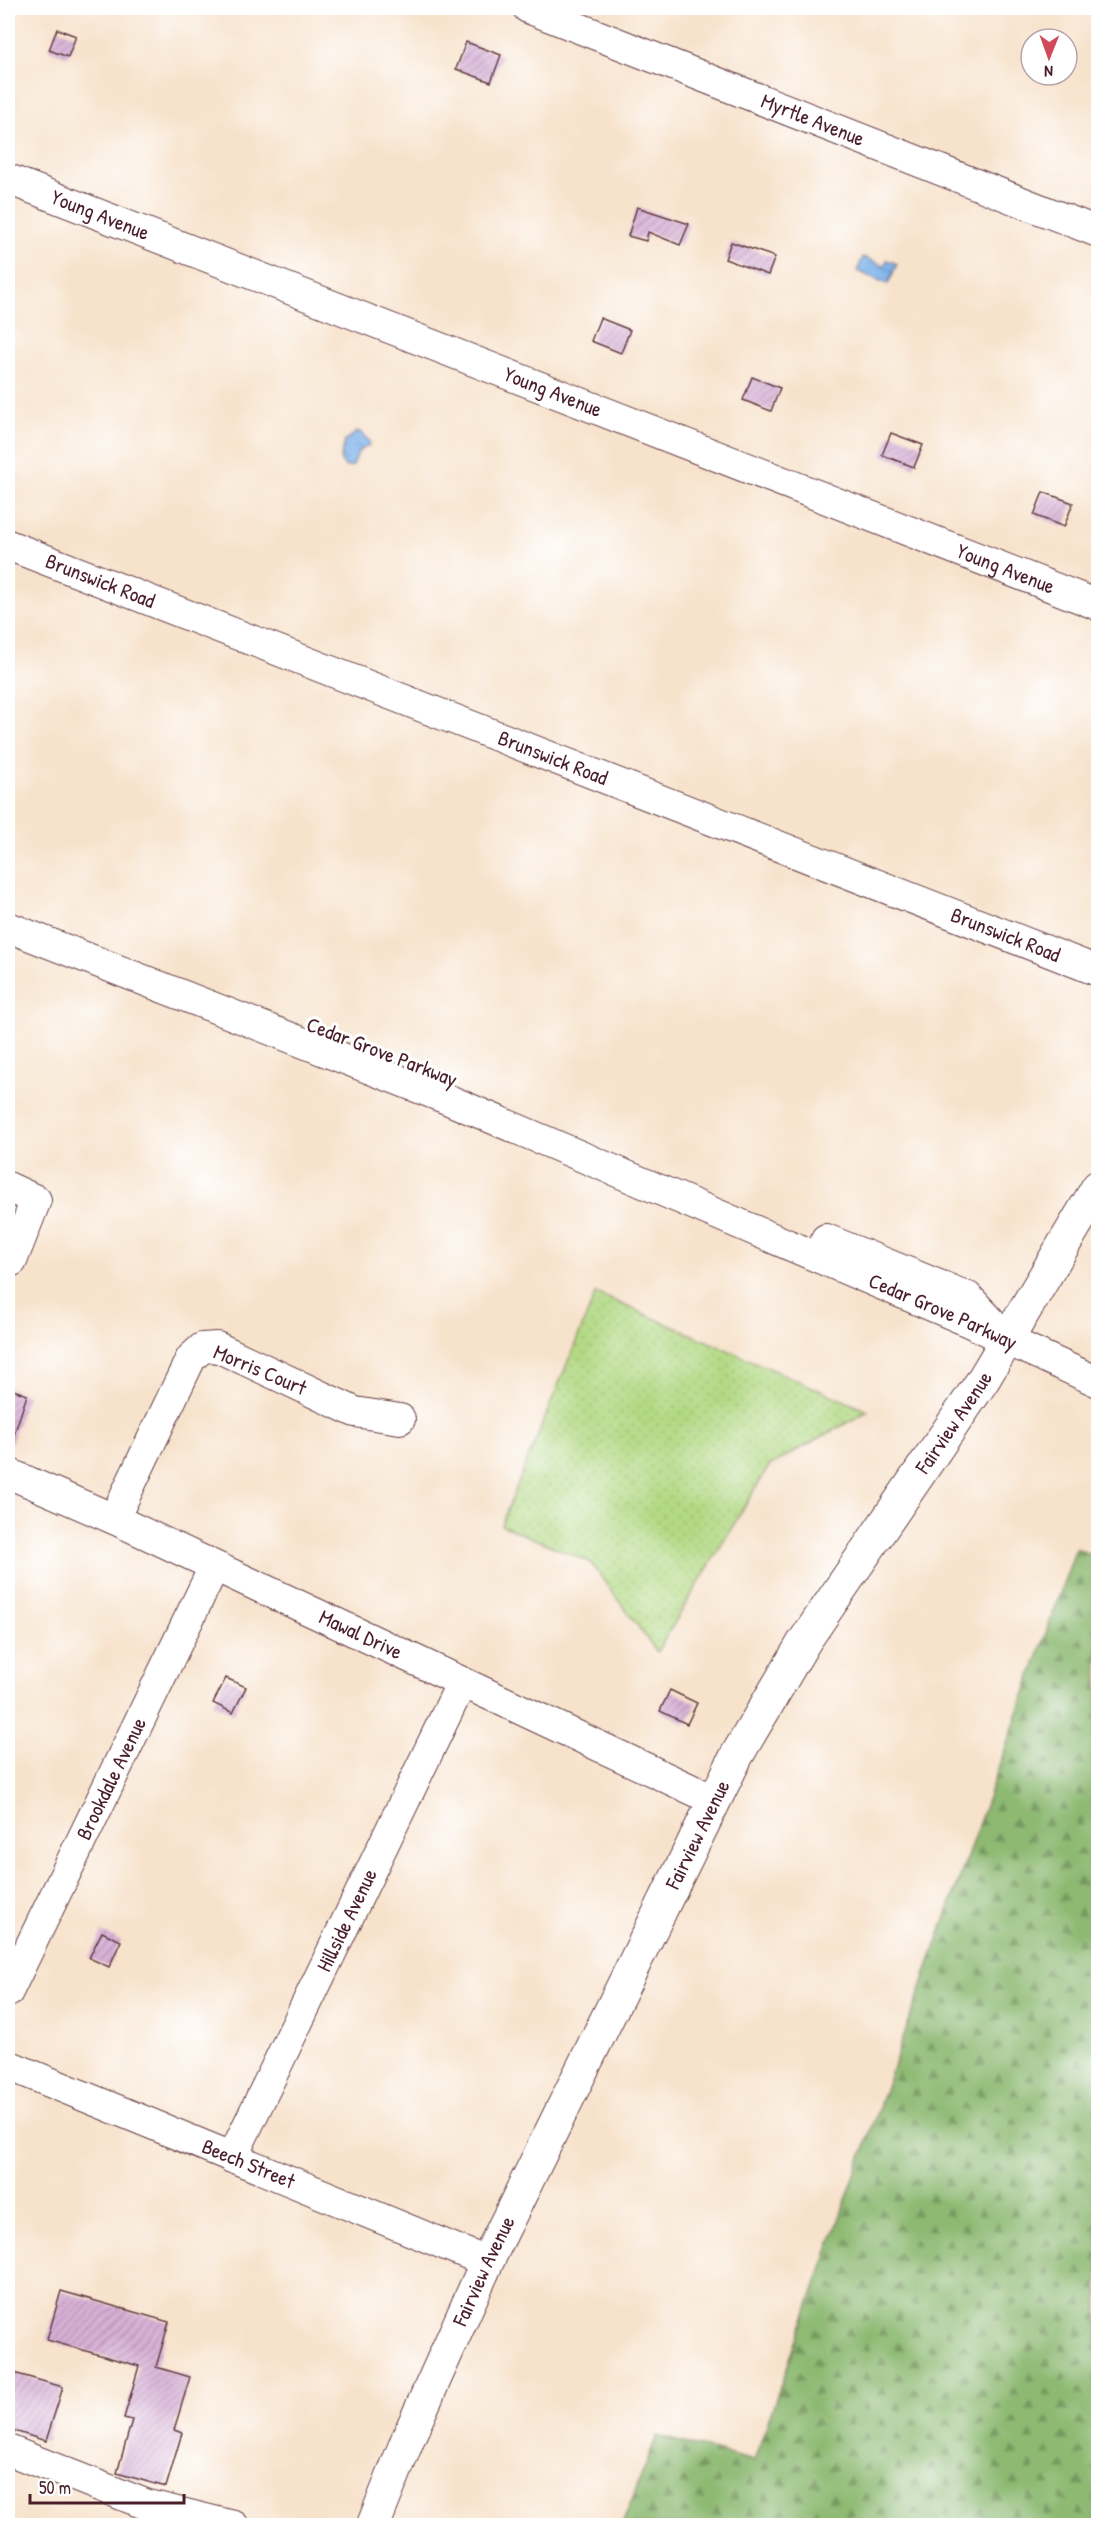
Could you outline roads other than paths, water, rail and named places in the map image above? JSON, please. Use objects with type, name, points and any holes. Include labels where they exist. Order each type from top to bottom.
[{"type":"main road","name":"Fairview Avenue","points":[[373,2526],[409,2436],[488,2262],[714,1800],[768,1700],[804,1642],[983,1380],[1098,1187]]},
{"type":"street","name":"Myrtle Avenue","points":[[528,8],[1098,232]]},
{"type":"street","name":"Young Avenue","points":[[8,179],[1098,605]]},
{"type":"street","name":"Brunswick Road","points":[[8,545],[1098,971]]},
{"type":"street","name":"Cedar Grove Parkway","points":[[9,916],[504,1113],[747,1217],[1098,1382]]},
{"type":"street","points":[[8,1187],[36,1200],[12,1261],[8,1259]]},
{"type":"street","name":"Morris Court","points":[[114,1519],[191,1358],[202,1348],[217,1347],[355,1412],[400,1419]]},
{"type":"street","name":"Mawal Drive","points":[[8,1473],[114,1519],[714,1800]]},
{"type":"street","name":"Brookdale Avenue","points":[[8,1992],[214,1567]]},
{"type":"street","name":"Hillside Avenue","points":[[232,2158],[462,1682]]},
{"type":"street","name":"Beech Street","points":[[8,2065],[488,2262]]},
{"type":"street","points":[[8,2450],[145,2504],[234,2526]]},
{"type":"water","points":[[863,257],[884,266],[887,260],[897,264],[888,284],[857,271]]},
{"type":"water","points":[[357,432],[369,441],[369,445],[358,452],[353,466],[346,467],[340,460],[345,441]]}]
